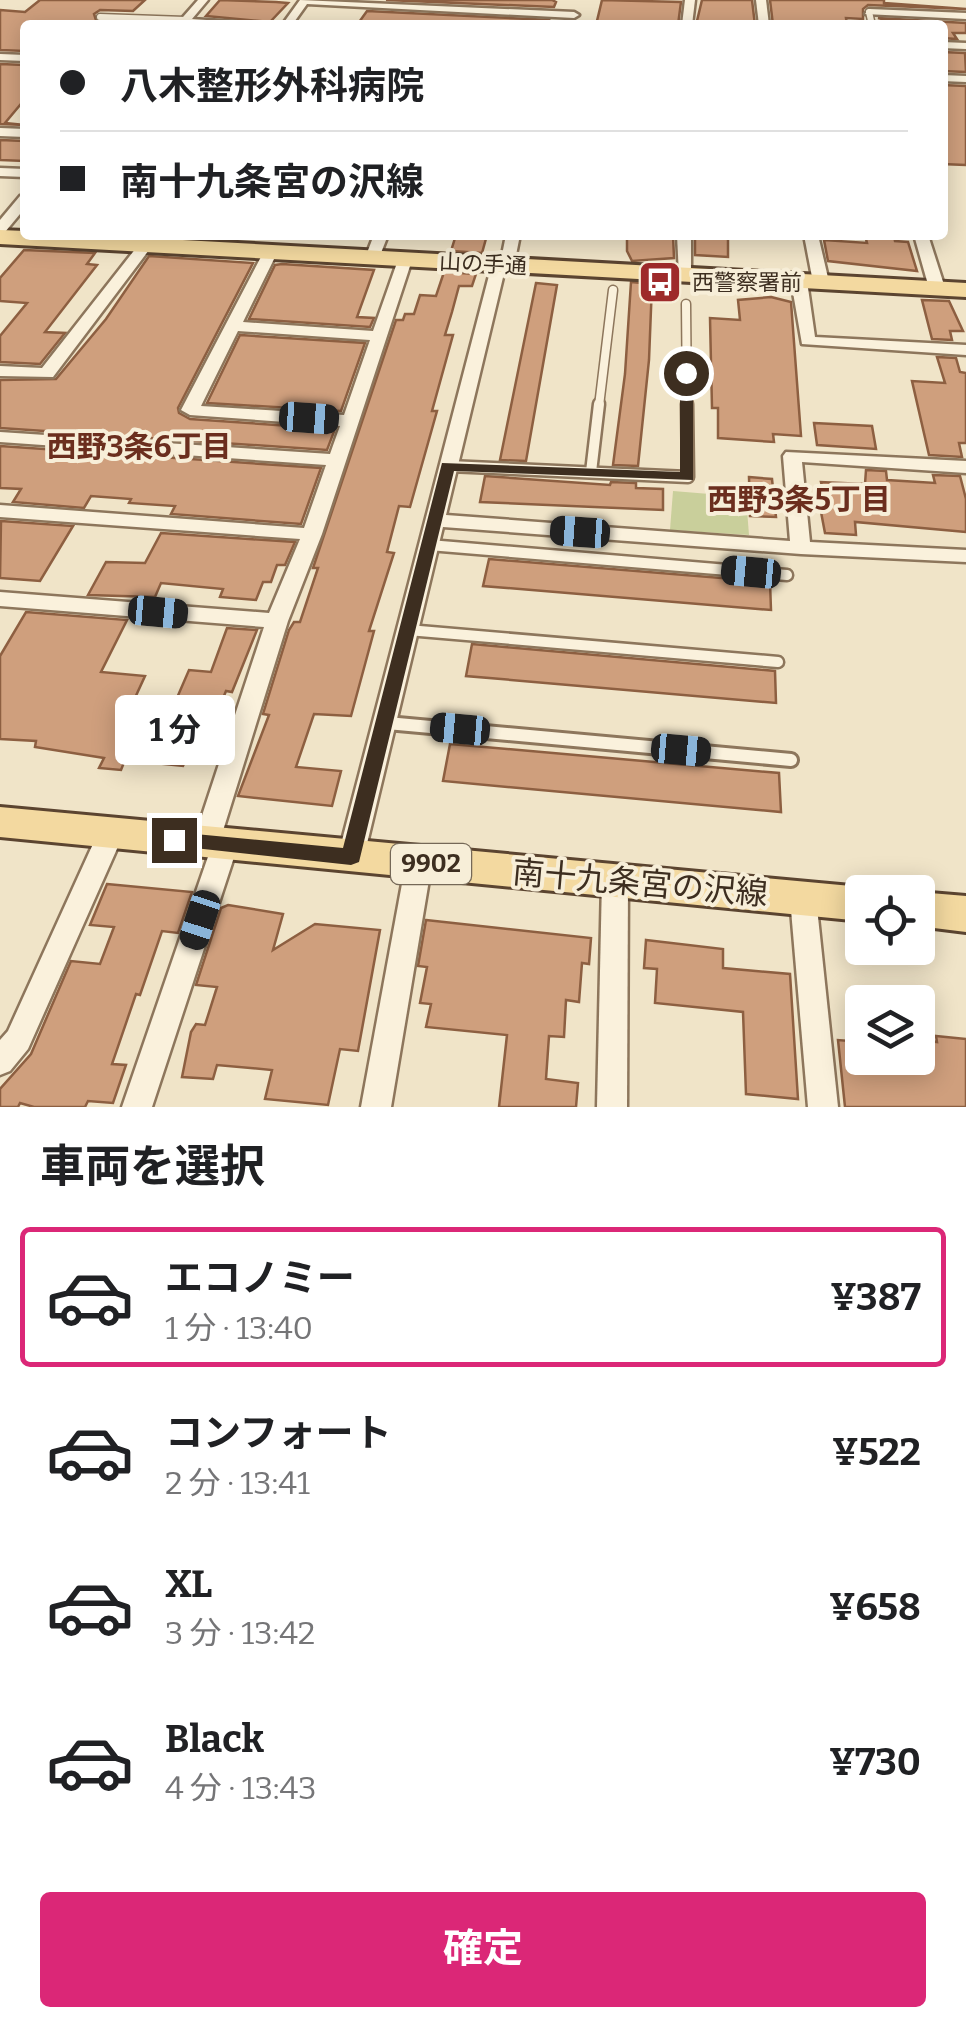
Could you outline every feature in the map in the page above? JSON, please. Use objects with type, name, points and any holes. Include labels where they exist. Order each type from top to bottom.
[{"type":"main road","name":"山の手通","points":[[48,240],[270,252],[377,246],[405,260],[966,290]]},
{"type":"main road","name":"南十九条宮の沢線","points":[[0,822],[845,902]]},
{"type":"main road","points":[[935,911],[966,914]]},
{"type":"street","points":[[185,20],[202,0]]},
{"type":"street","points":[[304,1],[356,9],[439,4],[572,20],[578,0]]},
{"type":"street","points":[[869,12],[966,16]]},
{"type":"street","points":[[0,229],[20,205]]},
{"type":"street","points":[[351,856],[387,722],[433,520],[511,240]]},
{"type":"street","points":[[684,240],[686,274]]},
{"type":"street","points":[[812,240],[808,341],[966,350]]},
{"type":"street","points":[[923,240],[937,288]]},
{"type":"street","points":[[0,371],[47,373],[145,246]]},
{"type":"street","points":[[270,252],[190,410],[349,422]]},
{"type":"street","points":[[137,1107],[277,621],[312,534],[405,260]]},
{"type":"street","points":[[232,326],[379,336]]},
{"type":"street","points":[[0,437],[334,460]]},
{"type":"street","points":[[801,548],[792,456],[966,467]]},
{"type":"street","points":[[0,511],[312,534]]},
{"type":"street","points":[[433,520],[801,548],[966,556]]},
{"type":"street","points":[[0,599],[277,621]]},
{"type":"street","points":[[0,1062],[18,1040],[111,833]]},
{"type":"street","points":[[376,1107],[419,862]]},
{"type":"street","points":[[612,1107],[615,881]]},
{"type":"street","points":[[803,898],[822,1107]]},
{"type":"lane","points":[[869,12],[871,20]]},
{"type":"lane","points":[[100,17],[150,20]]},
{"type":"lane","points":[[591,472],[613,290]]},
{"type":"lane","points":[[448,466],[688,477],[686,304]]},
{"type":"lane","points":[[428,545],[787,575]]},
{"type":"lane","points":[[408,630],[778,662]]},
{"type":"lane","points":[[387,722],[791,760]]},
{"type":"green space","points":[[673,491],[746,497],[749,535],[670,530]]},
{"type":"building","points":[[40,0],[145,0],[133,11],[100,10],[94,14],[96,20],[20,20],[20,51],[0,50],[0,10],[25,12]]},
{"type":"building","points":[[220,0],[288,3],[272,20],[206,16]]},
{"type":"building","points":[[386,0],[552,0],[556,2],[554,7]]},
{"type":"building","points":[[602,0],[681,2],[679,20],[597,20]]},
{"type":"building","points":[[702,0],[752,0],[754,20],[697,20]]},
{"type":"building","points":[[770,0],[884,0],[966,9],[868,5],[863,9],[863,19],[772,20]]},
{"type":"building","points":[[367,11],[549,20],[361,20]]},
{"type":"building","points":[[948,22],[966,23],[966,33],[953,33],[957,39],[948,38]]},
{"type":"building","points":[[948,52],[965,53],[966,72],[948,71]]},
{"type":"building","points":[[0,64],[20,65],[20,105],[5,123],[20,125],[0,124]]},
{"type":"building","points":[[948,85],[966,86],[966,165],[948,164]]},
{"type":"building","points":[[0,140],[20,141],[20,161],[0,160]]},
{"type":"building","points":[[454,240],[486,240],[482,253],[451,251]]},
{"type":"building","points":[[627,240],[673,240],[674,258],[632,261]]},
{"type":"building","points":[[695,240],[728,240],[728,257],[695,255]]},
{"type":"building","points":[[824,240],[867,243],[866,240],[908,242],[917,271],[828,261]]},
{"type":"building","points":[[24,250],[95,253],[87,264],[97,265],[45,332],[65,333],[40,364],[0,362],[0,336],[27,303],[0,301],[0,278]]},
{"type":"building","points":[[149,256],[253,263],[178,408],[179,413],[190,419],[335,429],[327,450],[0,428],[0,380],[56,379],[106,319]]},
{"type":"building","points":[[275,265],[374,270],[357,317],[374,318],[370,327],[249,319]]},
{"type":"building","points":[[444,272],[476,274],[472,286],[459,286],[445,335],[453,335],[432,411],[437,411],[410,507],[399,506],[387,552],[394,553],[369,631],[374,631],[351,716],[314,714],[296,767],[341,771],[332,806],[238,796],[269,715],[263,714],[289,630],[294,622],[300,622],[318,568],[313,568],[396,320],[414,314],[420,295],[436,296]]},
{"type":"building","points":[[631,282],[652,284],[638,466],[613,465],[625,374]]},
{"type":"building","points":[[536,283],[557,285],[526,461],[500,460]]},
{"type":"building","points":[[771,297],[791,302],[801,436],[773,434],[774,442],[718,438],[718,408],[712,408],[710,318],[740,320],[738,300]]},
{"type":"building","points":[[922,300],[949,301],[963,331],[950,331],[952,340],[932,339]]},
{"type":"building","points":[[240,335],[365,343],[341,411],[207,403]]},
{"type":"building","points":[[937,357],[956,358],[960,372],[966,373],[966,443],[959,443],[962,457],[929,455],[912,381],[945,383]]},
{"type":"building","points":[[814,423],[872,426],[876,449],[817,445]]},
{"type":"building","points":[[0,446],[321,468],[301,524],[171,514],[175,506],[129,503],[131,499],[91,496],[84,508],[13,502],[21,489],[0,488]]},
{"type":"building","points":[[866,470],[886,471],[887,480],[935,483],[933,475],[960,476],[966,499],[966,532],[855,522],[856,535],[825,533],[817,491],[823,491],[821,482],[865,484]]},
{"type":"building","points":[[485,476],[610,485],[636,483],[636,488],[663,489],[663,510],[480,502]]},
{"type":"building","points":[[749,477],[772,479],[776,517],[750,516]]},
{"type":"building","points":[[1,521],[73,526],[40,581],[0,578]]},
{"type":"building","points":[[161,533],[295,542],[285,565],[277,565],[271,582],[263,582],[256,600],[220,597],[223,589],[161,583],[155,597],[88,595],[106,562],[145,563]]},
{"type":"building","points":[[489,559],[770,582],[771,610],[483,586]]},
{"type":"building","points":[[26,612],[127,620],[101,672],[145,676],[123,724],[164,728],[189,670],[211,672],[227,628],[257,630],[232,692],[226,691],[215,718],[204,717],[183,766],[125,760],[121,770],[99,768],[104,758],[35,747],[36,741],[0,739],[0,656]]},
{"type":"building","points":[[472,644],[775,671],[776,703],[466,676]]},
{"type":"building","points":[[450,744],[779,773],[781,812],[443,781]]},
{"type":"building","points":[[107,884],[192,892],[178,933],[162,931],[140,995],[136,994],[112,1064],[126,1065],[113,1103],[88,1101],[85,1107],[34,1107],[20,1103],[18,1107],[0,1107],[0,1089],[31,1054],[71,961],[100,964],[114,927],[90,925]]},
{"type":"building","points":[[228,905],[283,914],[273,950],[315,924],[380,930],[358,1051],[340,1049],[328,1105],[265,1099],[272,1070],[217,1065],[213,1079],[182,1077],[191,1032],[196,1024],[205,1025],[217,987],[196,985],[221,908]]},
{"type":"building","points":[[426,920],[591,938],[589,964],[582,963],[579,1002],[566,1000],[564,1037],[549,1036],[546,1079],[578,1083],[576,1107],[499,1107],[507,1035],[426,1027],[431,1004],[420,1003],[427,967],[418,966]]},
{"type":"building","points":[[646,940],[723,949],[723,968],[790,974],[798,1099],[746,1094],[743,1012],[655,1003],[657,969],[644,968]]},
{"type":"building","points":[[936,1036],[966,1039],[966,1107],[845,1107],[838,1040],[845,1041],[845,1075],[935,1075]]},
{"type":"place","name":"西警察署前","points":[[660,282]]},
{"type":"district","name":"西野3条6丁目","points":[[139,447]]},
{"type":"district","name":"西野3条5丁目","points":[[799,500]]},
{"type":"route","points":[[174,840],[351,856],[448,466],[688,477],[686,373]]}]
